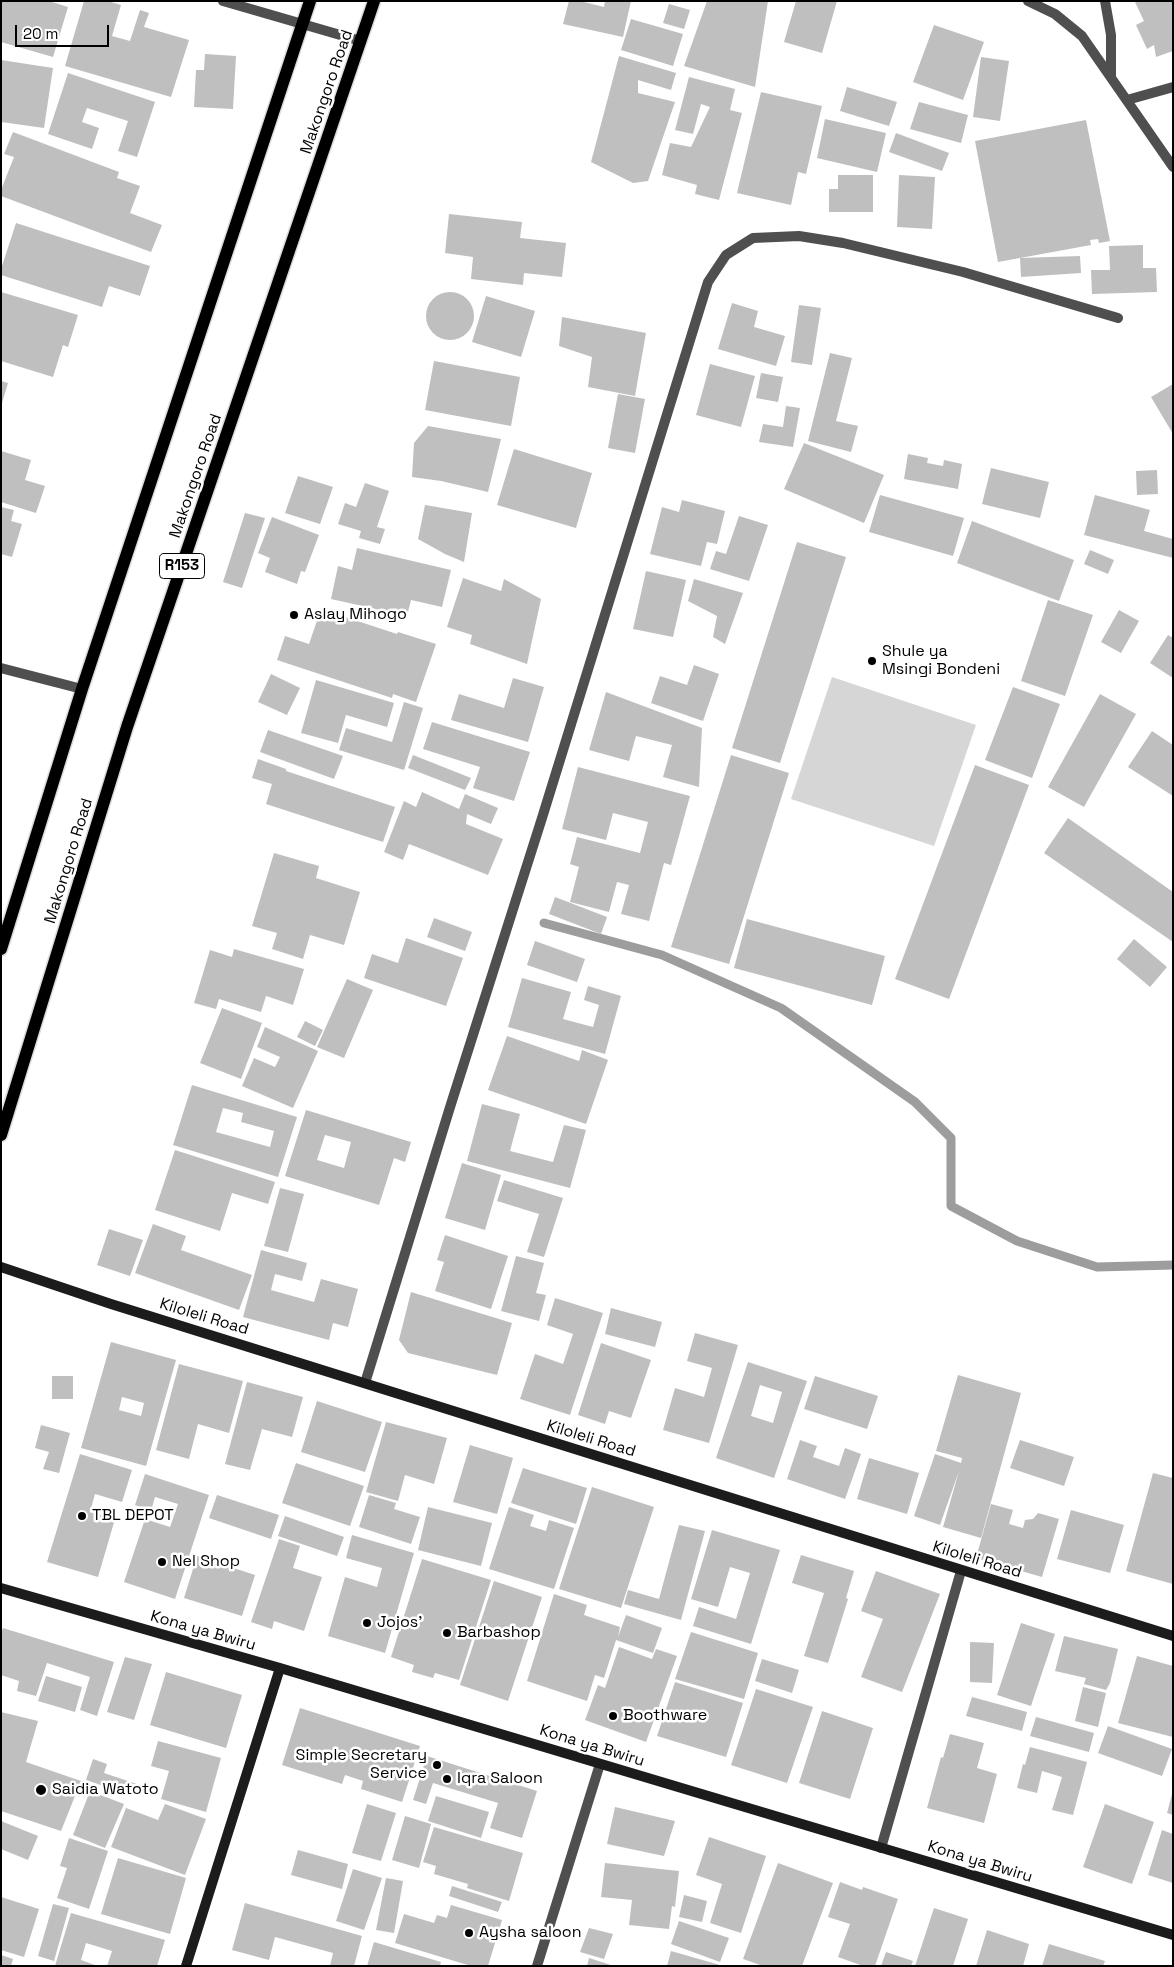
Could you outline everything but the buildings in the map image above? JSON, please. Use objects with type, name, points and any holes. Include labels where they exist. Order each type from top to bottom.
[{"type":"main road","points":[[1,949],[82,689],[310,1]]},
{"type":"main road","name":"Makongoro Road","points":[[1,1135],[127,727],[374,1]]},
{"type":"street","points":[[223,1],[361,41]]},
{"type":"street","points":[[1028,1],[1056,14],[1082,36],[1173,167]]},
{"type":"street","points":[[1105,1],[1111,35],[1111,77]]},
{"type":"street","points":[[1127,100],[1173,86]]},
{"type":"street","points":[[365,1383],[708,282],[726,254],[753,238],[800,236],[843,243],[963,272],[1118,318]]},
{"type":"street","points":[[1,668],[82,689]]},
{"type":"street","name":"Kiloleli Road","points":[[1,1267],[110,1304],[1173,1636]]},
{"type":"street","points":[[881,1848],[961,1571]]},
{"type":"street","name":"Kona ya Bwiru","points":[[1,1588],[280,1668],[1173,1935]]},
{"type":"street","points":[[186,1966],[280,1668]]},
{"type":"street","points":[[537,1966],[600,1764]]},
{"type":"shaded area","points":[[832,677],[976,725],[934,846],[791,799]]},
{"type":"waterway","points":[[544,923],[662,955],[781,1008],[915,1102],[951,1138],[951,1206],[1017,1241],[1097,1267],[1173,1265]]},
{"type":"place","name":"Aslay Mihogo","points":[[294,615]]},
{"type":"place","name":"Shule ya Msingi Bondeni","points":[[872,661]]},
{"type":"place","name":"TBL DEPOT","points":[[82,1516]]},
{"type":"place","name":"Nel Shop","points":[[162,1562]]},
{"type":"place","name":"Jojos'","points":[[367,1623]]},
{"type":"place","name":"Barbashop","points":[[447,1633]]},
{"type":"place","name":"Boothware","points":[[613,1716]]},
{"type":"place","name":"Simple Secretary Service","points":[[437,1765]]},
{"type":"place","name":"Iqra Saloon","points":[[447,1779]]},
{"type":"place","name":"Saidia Watoto","points":[[41,1790]]},
{"type":"place","name":"Aysha saloon","points":[[469,1933]]}]
